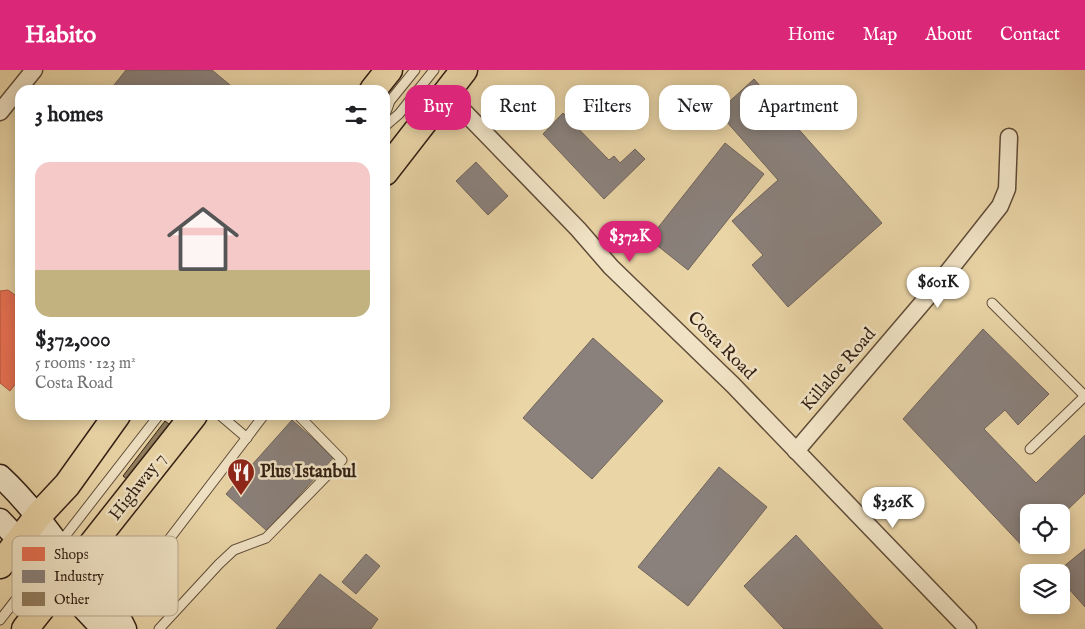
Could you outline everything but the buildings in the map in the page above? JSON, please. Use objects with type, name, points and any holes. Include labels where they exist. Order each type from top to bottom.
[{"type":"main road","points":[[377,85],[389,70]]},
{"type":"main road","points":[[452,85],[464,70]]},
{"type":"main road","points":[[390,166],[417,130]]},
{"type":"main road","points":[[22,536],[67,485],[113,420]]},
{"type":"main road","name":"Highway 7","points":[[100,536],[190,420]]},
{"type":"main road","points":[[0,565],[12,549]]},
{"type":"main road","name":"Highway 7","points":[[25,629],[36,616]]},
{"type":"street","points":[[22,85],[34,70]]},
{"type":"street","points":[[0,112],[15,93]]},
{"type":"street","name":"Costa Road","points":[[471,119],[578,229],[611,267],[733,385],[968,629]]},
{"type":"street","name":"Killaloe Road","points":[[796,451],[936,287],[1000,206],[1007,190],[1009,137]]},
{"type":"street","points":[[0,476],[38,516],[53,536]]},
{"type":"street","points":[[0,520],[15,536]]},
{"type":"street","points":[[95,616],[103,629]]},
{"type":"street","points":[[116,616],[125,629]]},
{"type":"lane","points":[[390,101],[415,70]]},
{"type":"lane","points":[[390,122],[399,114],[434,70]]},
{"type":"lane","points":[[992,303],[1085,396],[1030,449]]},
{"type":"lane","points":[[65,536],[155,420]]},
{"type":"lane","points":[[226,420],[247,438]]},
{"type":"lane","points":[[172,536],[260,420]]},
{"type":"lane","points":[[178,609],[218,564],[234,550],[266,538],[342,460],[303,420]]},
{"type":"lane","points":[[0,620],[12,605]]},
{"type":"lane","points":[[159,629],[171,616]]},
{"type":"place","name":"Plus Istanbul","points":[[241,496]]}]
